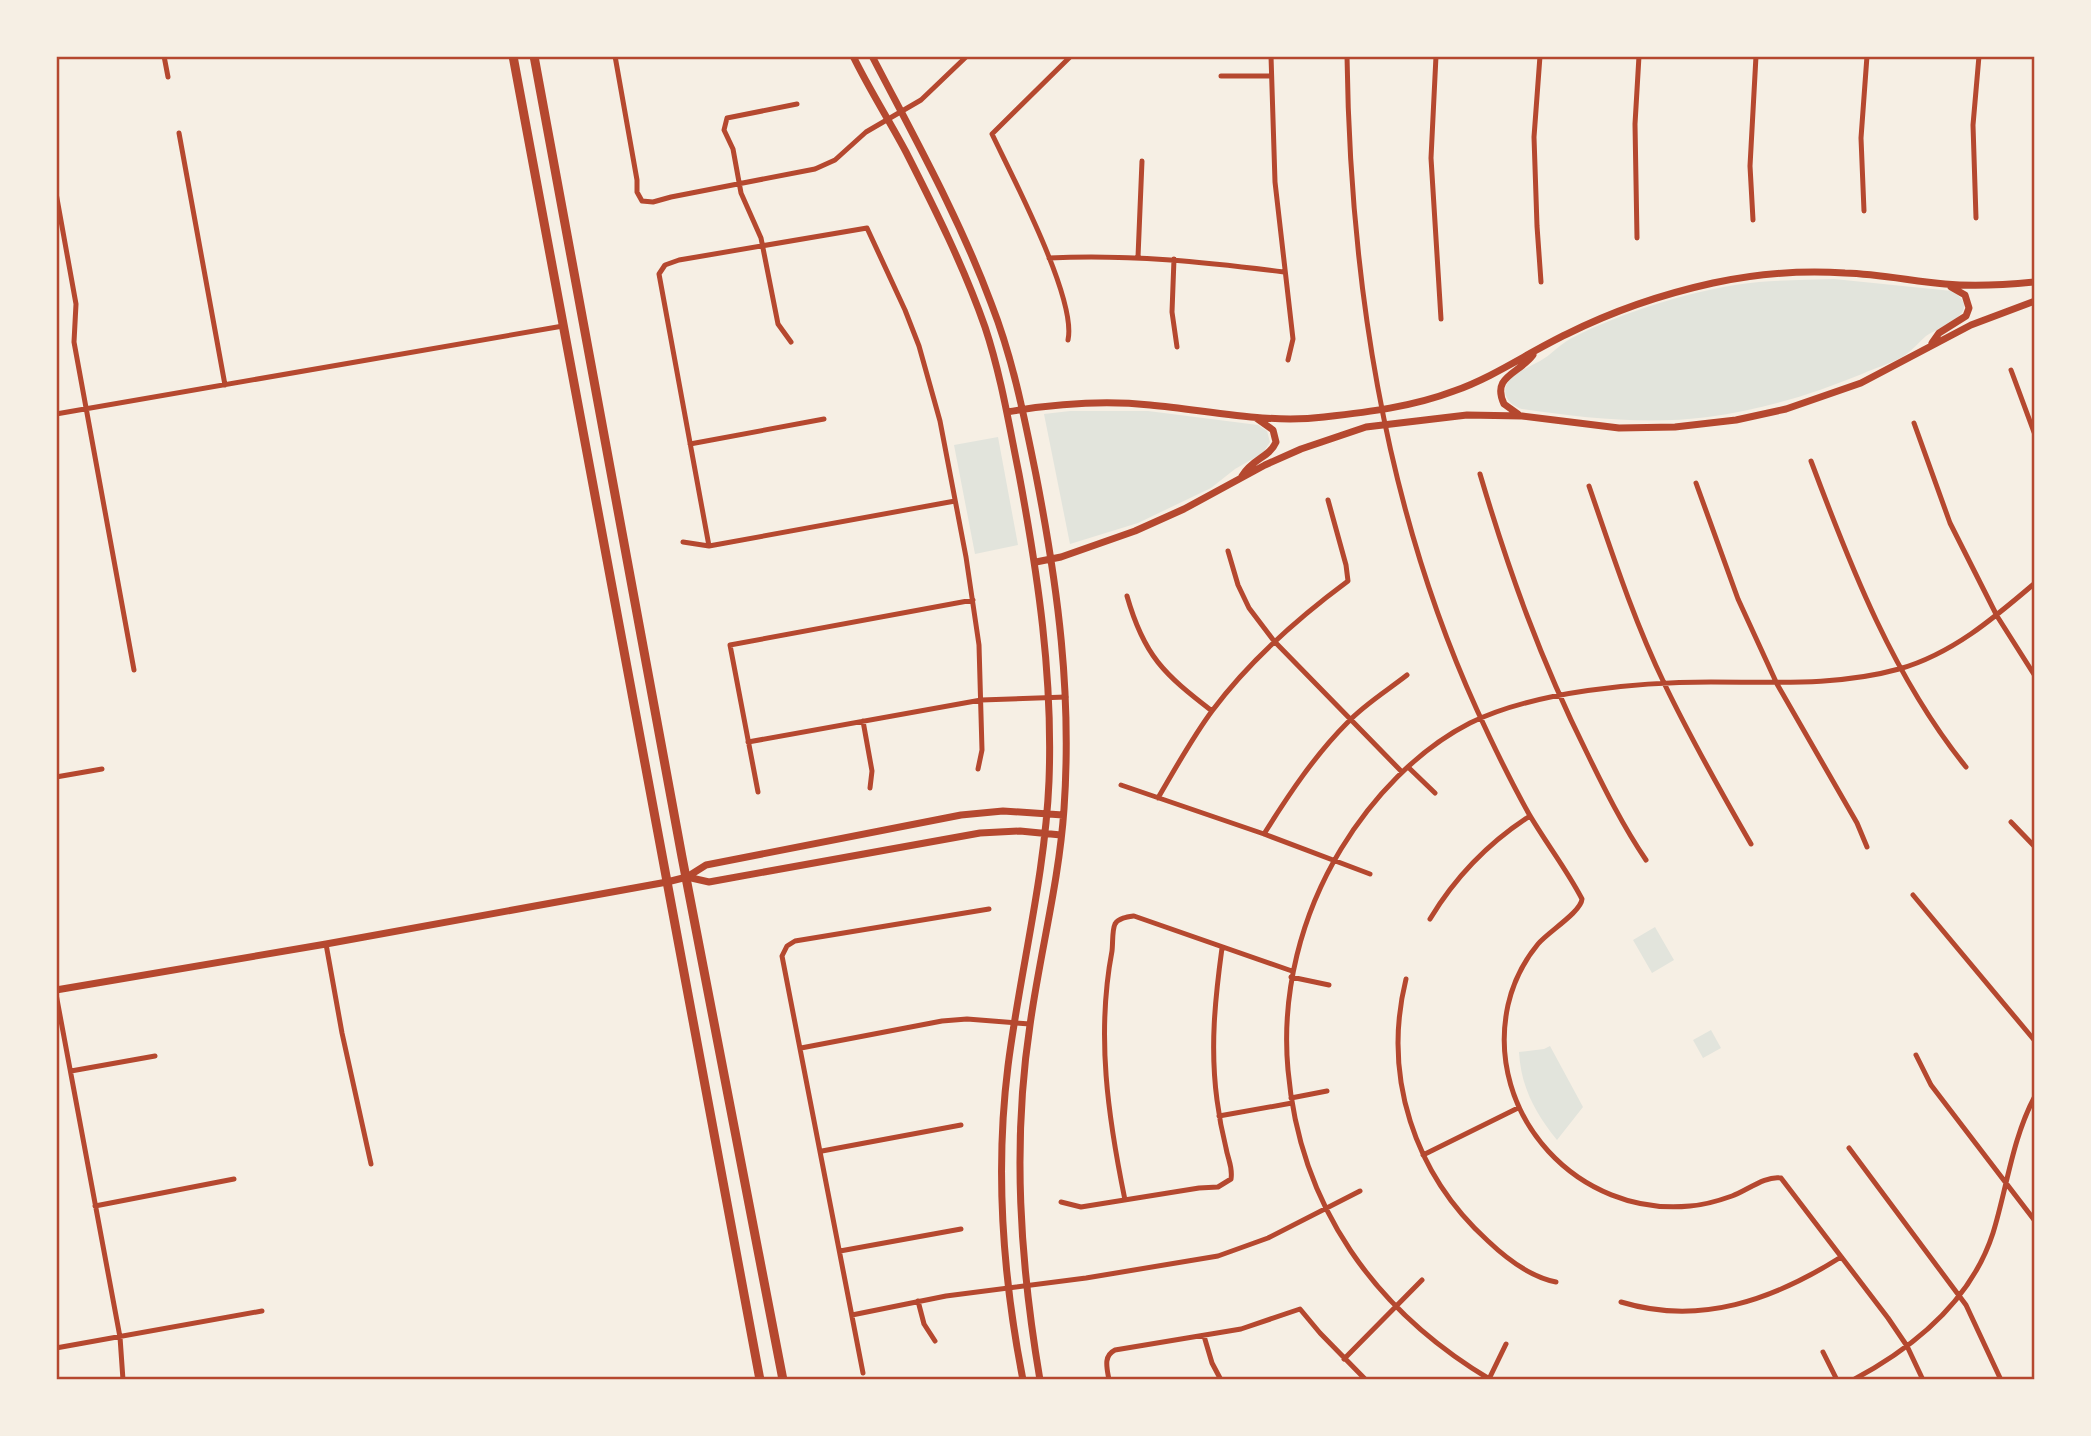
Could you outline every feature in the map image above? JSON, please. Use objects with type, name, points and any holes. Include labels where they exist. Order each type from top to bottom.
[{"type":"main road","points":[[513,56],[760,1380]]},
{"type":"main road","points":[[534,56],[783,1380]]},
{"type":"street","points":[[164,56],[167,77]]},
{"type":"street","points":[[615,56],[638,180],[637,192],[642,201],[653,202],[815,169],[835,160],[866,132],[926,96],[967,56]]},
{"type":"street","points":[[853,56],[929,199],[968,285],[988,338],[1007,412],[1036,562],[1047,649],[1047,814],[1014,1022],[1003,1154],[1009,1288],[1023,1380]]},
{"type":"street","points":[[872,56],[944,195],[978,269],[1011,358],[1052,559],[1062,633],[1066,697],[1063,815],[1030,1024],[1019,1157],[1025,1286],[1040,1380]]},
{"type":"street","points":[[1068,340],[1069,320],[1049,258],[992,135],[1071,56]]},
{"type":"street","points":[[1271,56],[1275,182],[1293,340],[1288,360]]},
{"type":"street","points":[[1347,56],[1351,172],[1361,280],[1383,409],[1419,555],[1447,639],[1504,768],[1582,900],[1578,910],[1551,929],[1530,954],[1511,994],[1504,1025],[1504,1057],[1518,1108],[1542,1145],[1561,1164],[1596,1188],[1633,1202],[1661,1206],[1695,1206],[1730,1197],[1771,1178],[1781,1178],[1907,1346],[1923,1380]]},
{"type":"street","points":[[1436,56],[1431,158],[1441,319]]},
{"type":"street","points":[[1540,56],[1534,137],[1541,282]]},
{"type":"street","points":[[1637,238],[1635,124],[1639,56]]},
{"type":"street","points":[[1753,220],[1750,166],[1756,56]]},
{"type":"street","points":[[1864,211],[1861,138],[1867,56]]},
{"type":"street","points":[[1976,218],[1973,125],[1979,56]]},
{"type":"street","points":[[1221,76],[1271,76]]},
{"type":"street","points":[[791,342],[778,324],[756,225],[741,193],[733,149],[724,130],[727,118],[797,104]]},
{"type":"street","points":[[178,133],[225,385]]},
{"type":"street","points":[[1138,257],[1142,161]]},
{"type":"street","points":[[56,193],[76,304],[74,342],[134,670]]},
{"type":"street","points":[[709,546],[659,274],[665,265],[679,260],[867,228],[905,310],[931,383],[940,421],[979,645],[982,750],[978,769]]},
{"type":"street","points":[[1049,258],[1174,259],[1284,272]]},
{"type":"street","points":[[1174,259],[1172,312],[1177,347]]},
{"type":"street","points":[[1007,412],[1086,403],[1125,403],[1254,417],[1320,418],[1402,406],[1454,392],[1596,320],[1648,301],[1712,283],[1798,273],[1843,272],[1945,285],[1997,286],[2035,282]]},
{"type":"street","points":[[1929,347],[1939,333],[1968,312],[1965,295],[1945,285]]},
{"type":"street","points":[[1036,562],[1109,542],[1162,520],[1242,476],[1315,444],[1366,427],[1467,415],[1522,416],[1619,428],[1675,427],[1736,420],[1825,397],[1887,371],[1988,317],[2035,301]]},
{"type":"street","points":[[56,414],[563,326]]},
{"type":"street","points":[[1522,416],[1504,404],[1500,386],[1503,379],[1525,366],[1535,351]]},
{"type":"street","points":[[2011,370],[2035,435]]},
{"type":"street","points":[[1242,476],[1248,465],[1272,450],[1276,442],[1273,430],[1254,417]]},
{"type":"street","points":[[690,444],[824,419]]},
{"type":"street","points":[[1914,423],[1950,523],[1997,616],[2035,676]]},
{"type":"street","points":[[1811,461],[1852,569],[1901,668],[1949,746],[1966,767]]},
{"type":"street","points":[[1480,474],[1528,622],[1559,697],[1623,827],[1646,860]]},
{"type":"street","points":[[1696,482],[1738,599],[1777,684],[1857,823],[1867,847]]},
{"type":"street","points":[[1589,485],[1622,583],[1664,683],[1709,771],[1751,844]]},
{"type":"street","points":[[1158,797],[1212,711],[1275,641],[1349,581],[1328,500]]},
{"type":"street","points":[[684,542],[709,546],[955,501]]},
{"type":"street","points":[[1228,551],[1238,585],[1249,608],[1275,641],[1402,772]]},
{"type":"street","points":[[1506,1344],[1490,1380],[1442,1348],[1395,1308],[1354,1256],[1325,1209],[1308,1168],[1292,1101],[1287,1053],[1292,974],[1309,914],[1334,860],[1354,829],[1408,767],[1447,737],[1481,718],[1508,708],[1634,685],[1777,684],[1840,680],[1901,668],[1946,649],[1997,616],[2035,583]]},
{"type":"street","points":[[1127,596],[1134,621],[1158,665],[1212,711]]},
{"type":"street","points":[[758,792],[730,645],[973,600]]},
{"type":"street","points":[[1264,834],[1290,792],[1350,719],[1407,675]]},
{"type":"street","points":[[748,742],[982,699],[1066,697]]},
{"type":"street","points":[[863,721],[872,771],[870,788]]},
{"type":"street","points":[[1408,767],[1435,793]]},
{"type":"street","points":[[56,777],[102,769]]},
{"type":"street","points":[[1121,785],[1370,874]]},
{"type":"street","points":[[123,1380],[120,1337],[56,992],[667,883],[687,877],[706,865],[961,815],[1003,811],[1063,815]]},
{"type":"street","points":[[1430,919],[1444,895],[1469,864],[1500,835],[1530,816]]},
{"type":"street","points":[[2011,822],[2035,848]]},
{"type":"street","points":[[687,877],[709,882],[970,834],[1020,831],[1061,835]]},
{"type":"street","points":[[1913,895],[2035,1041]]},
{"type":"street","points":[[863,1373],[782,956],[787,946],[795,942],[989,909]]},
{"type":"street","points":[[1125,1200],[1108,1111],[1104,1023],[1105,984],[1114,926],[1121,918],[1134,916],[1329,985]]},
{"type":"street","points":[[326,944],[342,1033],[371,1164]]},
{"type":"street","points":[[1061,1202],[1081,1207],[1218,1187],[1231,1180],[1232,1169],[1219,1116],[1213,1052],[1214,1010],[1222,948]]},
{"type":"street","points":[[1406,979],[1397,1028],[1398,1068],[1406,1108],[1423,1155],[1451,1201],[1478,1232],[1523,1269],[1543,1280],[1556,1282]]},
{"type":"street","points":[[801,1048],[942,1021],[967,1019],[1030,1024]]},
{"type":"street","points":[[1916,1055],[1931,1085],[2035,1221]]},
{"type":"street","points":[[71,1072],[155,1056]]},
{"type":"street","points":[[1219,1116],[1327,1091]]},
{"type":"street","points":[[1853,1380],[1907,1346],[1960,1296],[1990,1242],[2021,1127],[2035,1096]]},
{"type":"street","points":[[1423,1155],[1518,1108]]},
{"type":"street","points":[[821,1151],[961,1125]]},
{"type":"street","points":[[1849,1148],[1960,1296],[2001,1380]]},
{"type":"street","points":[[95,1206],[234,1180]]},
{"type":"street","points":[[852,1315],[918,1301],[1086,1278],[1218,1256],[1268,1238],[1360,1191]]},
{"type":"street","points":[[840,1251],[961,1229]]},
{"type":"street","points":[[1621,1302],[1660,1312],[1720,1308],[1787,1287],[1841,1257]]},
{"type":"street","points":[[1344,1359],[1422,1280]]},
{"type":"street","points":[[918,1301],[924,1324],[935,1341]]},
{"type":"street","points":[[1109,1380],[1108,1355],[1115,1350],[1256,1325],[1300,1309],[1366,1380]]},
{"type":"street","points":[[56,1348],[262,1311]]},
{"type":"street","points":[[1204,1336],[1212,1363],[1221,1380]]},
{"type":"street","points":[[1823,1352],[1837,1380]]},
{"type":"shaded area","points":[[1834,279],[1952,291],[1964,306],[1957,318],[1926,336],[1908,353],[1897,359],[1825,388],[1748,410],[1685,419],[1615,419],[1522,409],[1512,404],[1506,396],[1505,389],[1511,378],[1544,359],[1566,341],[1637,310],[1688,295],[1737,285]]},
{"type":"shaded area","points":[[1070,411],[1148,411],[1258,425],[1267,431],[1270,442],[1263,453],[1235,469],[1211,488],[1138,523],[1070,544],[1044,414]]},
{"type":"shaded area","points":[[998,437],[1018,545],[975,554],[954,445]]},
{"type":"shaded area","points":[[1655,927],[1674,960],[1652,973],[1633,940]]},
{"type":"shaded area","points":[[1711,1030],[1721,1048],[1703,1058],[1693,1040]]},
{"type":"shaded area","points":[[1550,1046],[1583,1107],[1557,1140],[1542,1120],[1526,1088],[1519,1052]]}]
